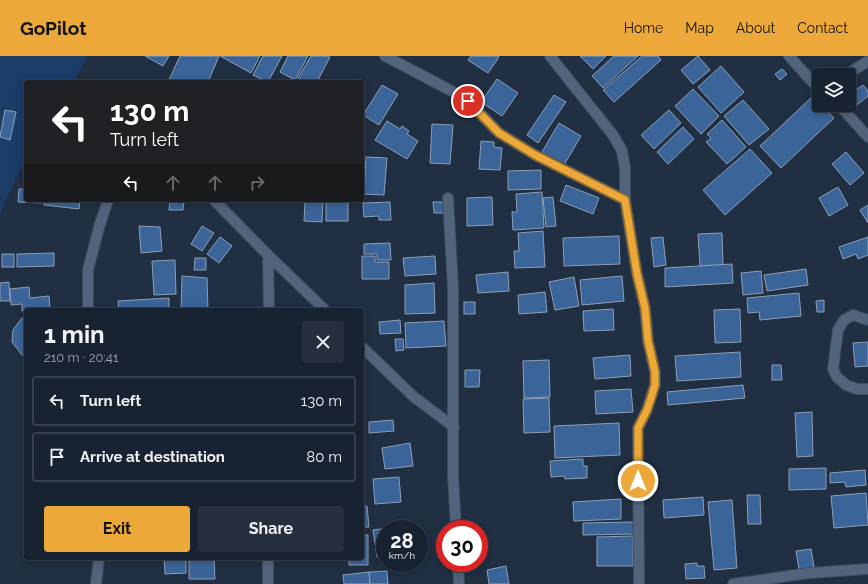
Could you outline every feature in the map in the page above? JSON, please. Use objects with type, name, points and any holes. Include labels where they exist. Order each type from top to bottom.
[{"type":"street","points":[[385,56],[465,98],[499,133],[535,155],[625,200]]},
{"type":"street","points":[[550,56],[613,135],[622,151],[626,168],[625,200],[637,274],[645,308],[648,341],[655,372],[655,385],[647,410],[638,428],[639,584]]},
{"type":"street","points":[[789,56],[812,82]]},
{"type":"street","points":[[856,69],[868,61]]},
{"type":"street","points":[[845,112],[868,138]]},
{"type":"street","points":[[448,198],[453,288],[453,475],[456,520]]},
{"type":"street","points":[[88,308],[88,270],[107,202]]},
{"type":"street","points":[[216,202],[323,308]]},
{"type":"street","points":[[268,255],[269,308]]},
{"type":"street","points":[[868,320],[854,315],[844,320],[838,330],[833,369],[837,377],[846,385],[857,389],[868,389]]},
{"type":"street","points":[[364,349],[414,397],[454,427]]},
{"type":"street","points":[[96,584],[99,560]]},
{"type":"street","points":[[268,560],[268,584]]},
{"type":"street","points":[[733,584],[809,573],[868,569]]},
{"type":"street","points":[[458,572],[459,584]]},
{"type":"shaded area","points":[[0,56],[88,56],[74,80],[24,80],[24,163],[0,215]]},
{"type":"building","points":[[145,56],[169,56],[163,66]]},
{"type":"building","points":[[180,56],[219,56],[209,80],[169,80]]},
{"type":"building","points":[[220,56],[260,56],[251,73]]},
{"type":"building","points":[[263,56],[282,56],[269,80],[264,80],[253,75]]},
{"type":"building","points":[[288,56],[308,56],[295,80],[280,72]]},
{"type":"building","points":[[311,56],[330,57],[318,80],[302,80],[298,78]]},
{"type":"building","points":[[471,56],[499,57],[488,73],[468,60]]},
{"type":"building","points":[[580,56],[606,56],[593,69]]},
{"type":"building","points":[[614,56],[638,56],[603,88],[592,76]]},
{"type":"building","points":[[642,56],[658,56],[661,60],[614,102],[603,90]]},
{"type":"building","points":[[698,56],[710,70],[693,84],[681,70]]},
{"type":"building","points":[[721,66],[744,92],[721,113],[698,87]]},
{"type":"building","points":[[782,69],[787,74],[780,80],[775,74]]},
{"type":"building","points":[[497,79],[518,93],[502,116],[481,102]]},
{"type":"building","points":[[382,85],[398,94],[379,125],[364,116]]},
{"type":"building","points":[[863,85],[868,91],[868,96],[857,105],[856,103],[856,90]]},
{"type":"building","points":[[693,89],[719,116],[701,134],[675,106]]},
{"type":"building","points":[[554,95],[566,102],[538,143],[527,135]]},
{"type":"building","points":[[812,97],[812,112],[828,112],[834,118],[781,168],[760,146]]},
{"type":"building","points":[[743,100],[769,129],[749,145],[724,116]]},
{"type":"building","points":[[5,110],[16,112],[10,140],[0,137]]},
{"type":"building","points":[[669,110],[681,123],[654,149],[641,135]]},
{"type":"building","points":[[722,120],[746,147],[727,164],[706,142],[711,138],[707,134]]},
{"type":"building","points":[[387,121],[400,129],[402,126],[409,131],[407,134],[418,141],[407,159],[375,140]]},
{"type":"building","points":[[559,123],[581,136],[564,165],[542,152]]},
{"type":"building","points":[[432,124],[453,125],[450,164],[430,163]]},
{"type":"building","points":[[683,127],[694,139],[668,164],[657,152]]},
{"type":"building","points":[[481,141],[494,142],[494,147],[502,148],[500,170],[479,169]]},
{"type":"building","points":[[750,149],[772,173],[725,215],[703,190]]},
{"type":"building","points":[[846,152],[864,173],[850,185],[832,164]]},
{"type":"building","points":[[366,157],[387,158],[384,195],[364,194]]},
{"type":"building","points":[[541,170],[541,189],[508,190],[508,171]]},
{"type":"building","points":[[566,185],[599,198],[593,214],[560,201]]},
{"type":"building","points":[[838,187],[848,205],[829,216],[819,198]]},
{"type":"building","points":[[19,189],[24,189],[24,202],[41,202],[41,203],[18,202]]},
{"type":"building","points":[[542,192],[544,228],[513,230],[512,212],[517,212],[516,194]]},
{"type":"building","points":[[492,197],[493,225],[467,226],[467,198]]},
{"type":"building","points":[[553,197],[556,226],[546,227],[543,198]]},
{"type":"building","points":[[44,202],[80,202],[79,209],[44,205]]},
{"type":"building","points":[[170,202],[184,202],[183,210],[169,210]]},
{"type":"building","points":[[305,202],[323,202],[322,222],[304,221]]},
{"type":"building","points":[[326,202],[348,202],[348,221],[326,221]]},
{"type":"building","points":[[390,202],[391,220],[379,220],[379,216],[364,217],[363,203]]},
{"type":"building","points":[[433,202],[446,202],[446,213],[434,213]]},
{"type":"building","points":[[868,205],[868,223],[860,210]]},
{"type":"building","points":[[139,226],[160,227],[162,251],[141,253]]},
{"type":"building","points":[[202,226],[214,233],[202,251],[191,244]]},
{"type":"building","points":[[543,231],[545,267],[515,268],[514,251],[519,251],[518,233]]},
{"type":"building","points":[[722,233],[723,265],[700,266],[698,234]]},
{"type":"building","points":[[619,236],[620,264],[564,266],[563,238]]},
{"type":"building","points":[[220,237],[232,246],[219,263],[207,254]]},
{"type":"building","points":[[663,237],[666,265],[654,267],[651,238]]},
{"type":"building","points":[[868,237],[868,255],[858,259],[856,254],[843,259],[839,247]]},
{"type":"building","points":[[390,243],[391,260],[377,260],[377,254],[364,254],[364,244]]},
{"type":"building","points":[[54,253],[54,266],[17,267],[17,254]]},
{"type":"building","points":[[2,254],[14,254],[14,267],[2,267]]},
{"type":"building","points":[[362,256],[375,256],[375,262],[389,262],[389,279],[362,279]]},
{"type":"building","points":[[435,256],[436,274],[405,276],[403,258]]},
{"type":"building","points":[[195,258],[206,258],[206,270],[194,270]]},
{"type":"building","points":[[175,260],[176,294],[154,295],[152,261]]},
{"type":"building","points":[[732,264],[733,283],[665,287],[665,268]]},
{"type":"building","points":[[806,269],[808,285],[767,291],[764,275]]},
{"type":"building","points":[[761,271],[763,293],[743,295],[741,273]]},
{"type":"building","points":[[508,272],[509,291],[478,293],[476,275]]},
{"type":"building","points":[[182,276],[207,278],[208,308],[181,308]]},
{"type":"building","points":[[622,276],[624,301],[582,305],[580,280]]},
{"type":"building","points":[[574,277],[579,306],[555,310],[549,282]]},
{"type":"building","points":[[9,282],[10,301],[0,301],[0,283]]},
{"type":"building","points":[[434,283],[435,313],[405,314],[405,285]]},
{"type":"building","points":[[29,287],[30,298],[49,296],[50,308],[24,308],[24,310],[22,311],[22,304],[11,305],[10,289]]},
{"type":"building","points":[[545,292],[547,312],[519,314],[518,295]]},
{"type":"building","points":[[799,293],[801,316],[760,320],[759,312],[748,313],[747,298]]},
{"type":"building","points":[[169,298],[169,308],[119,308],[118,301]]},
{"type":"building","points":[[824,300],[824,312],[817,312],[816,301]]},
{"type":"building","points":[[464,302],[475,302],[475,314],[464,314]]},
{"type":"building","points":[[613,309],[614,330],[584,331],[583,311]]},
{"type":"building","points":[[740,309],[741,342],[715,343],[714,310]]},
{"type":"building","points":[[22,318],[24,318],[24,355],[22,355],[12,342],[13,330]]},
{"type":"building","points":[[400,320],[401,333],[380,334],[379,322]]},
{"type":"building","points":[[444,321],[446,346],[406,348],[405,323]]},
{"type":"building","points":[[395,339],[403,339],[404,350],[396,351]]},
{"type":"building","points":[[868,342],[868,366],[855,367],[853,343]]},
{"type":"building","points":[[740,352],[741,377],[677,381],[675,356]]},
{"type":"building","points":[[630,355],[631,376],[595,379],[593,358]]},
{"type":"building","points":[[549,360],[550,397],[524,398],[523,361]]},
{"type":"building","points":[[772,365],[781,365],[782,380],[772,380]]},
{"type":"building","points":[[465,370],[480,370],[479,387],[465,387]]},
{"type":"building","points":[[743,385],[745,398],[668,405],[667,392]]},
{"type":"building","points":[[631,389],[633,412],[596,414],[595,391]]},
{"type":"building","points":[[549,398],[550,432],[524,433],[523,399]]},
{"type":"building","points":[[812,412],[813,456],[797,457],[795,413]]},
{"type":"building","points":[[393,420],[394,431],[369,433],[369,422]]},
{"type":"building","points":[[619,423],[620,455],[555,458],[554,426]]},
{"type":"building","points":[[410,443],[413,466],[385,469],[382,448]]},
{"type":"building","points":[[583,459],[583,466],[587,466],[587,478],[565,479],[564,476],[551,477],[550,461]]},
{"type":"building","points":[[826,468],[826,489],[789,490],[789,469]]},
{"type":"building","points":[[865,470],[866,485],[846,487],[845,482],[830,483],[830,473]]},
{"type":"building","points":[[399,477],[401,502],[375,504],[373,479]]},
{"type":"building","points":[[866,493],[868,525],[834,528],[831,496]]},
{"type":"building","points":[[747,495],[760,495],[761,524],[748,524]]},
{"type":"building","points":[[703,497],[704,515],[664,518],[663,500]]},
{"type":"building","points":[[621,499],[621,519],[574,521],[573,502]]},
{"type":"building","points":[[732,500],[737,568],[714,570],[708,502]]},
{"type":"building","points":[[367,506],[369,527],[364,527],[364,507]]},
{"type":"building","points":[[634,522],[635,534],[583,535],[583,523]]},
{"type":"building","points":[[373,530],[376,530],[376,550]]},
{"type":"building","points":[[364,535],[368,535],[368,565],[349,565],[349,560],[364,560]]},
{"type":"building","points":[[633,536],[633,566],[597,566],[597,537]]},
{"type":"building","points":[[811,549],[814,567],[799,569],[796,551]]},
{"type":"building","points":[[164,560],[186,560],[186,573],[165,574]]},
{"type":"building","points":[[189,560],[214,560],[215,579],[189,579]]},
{"type":"building","points":[[697,563],[697,566],[704,566],[705,578],[686,579],[685,564]]},
{"type":"building","points":[[506,566],[509,584],[489,584],[488,570]]},
{"type":"building","points":[[369,572],[387,572],[388,584],[370,584]]},
{"type":"building","points":[[369,572],[370,584],[344,584],[343,575]]},
{"type":"route","points":[[468,101],[499,133],[535,155],[625,200],[637,274],[645,308],[648,341],[655,372],[655,385],[647,410],[638,428],[638,481]]}]
